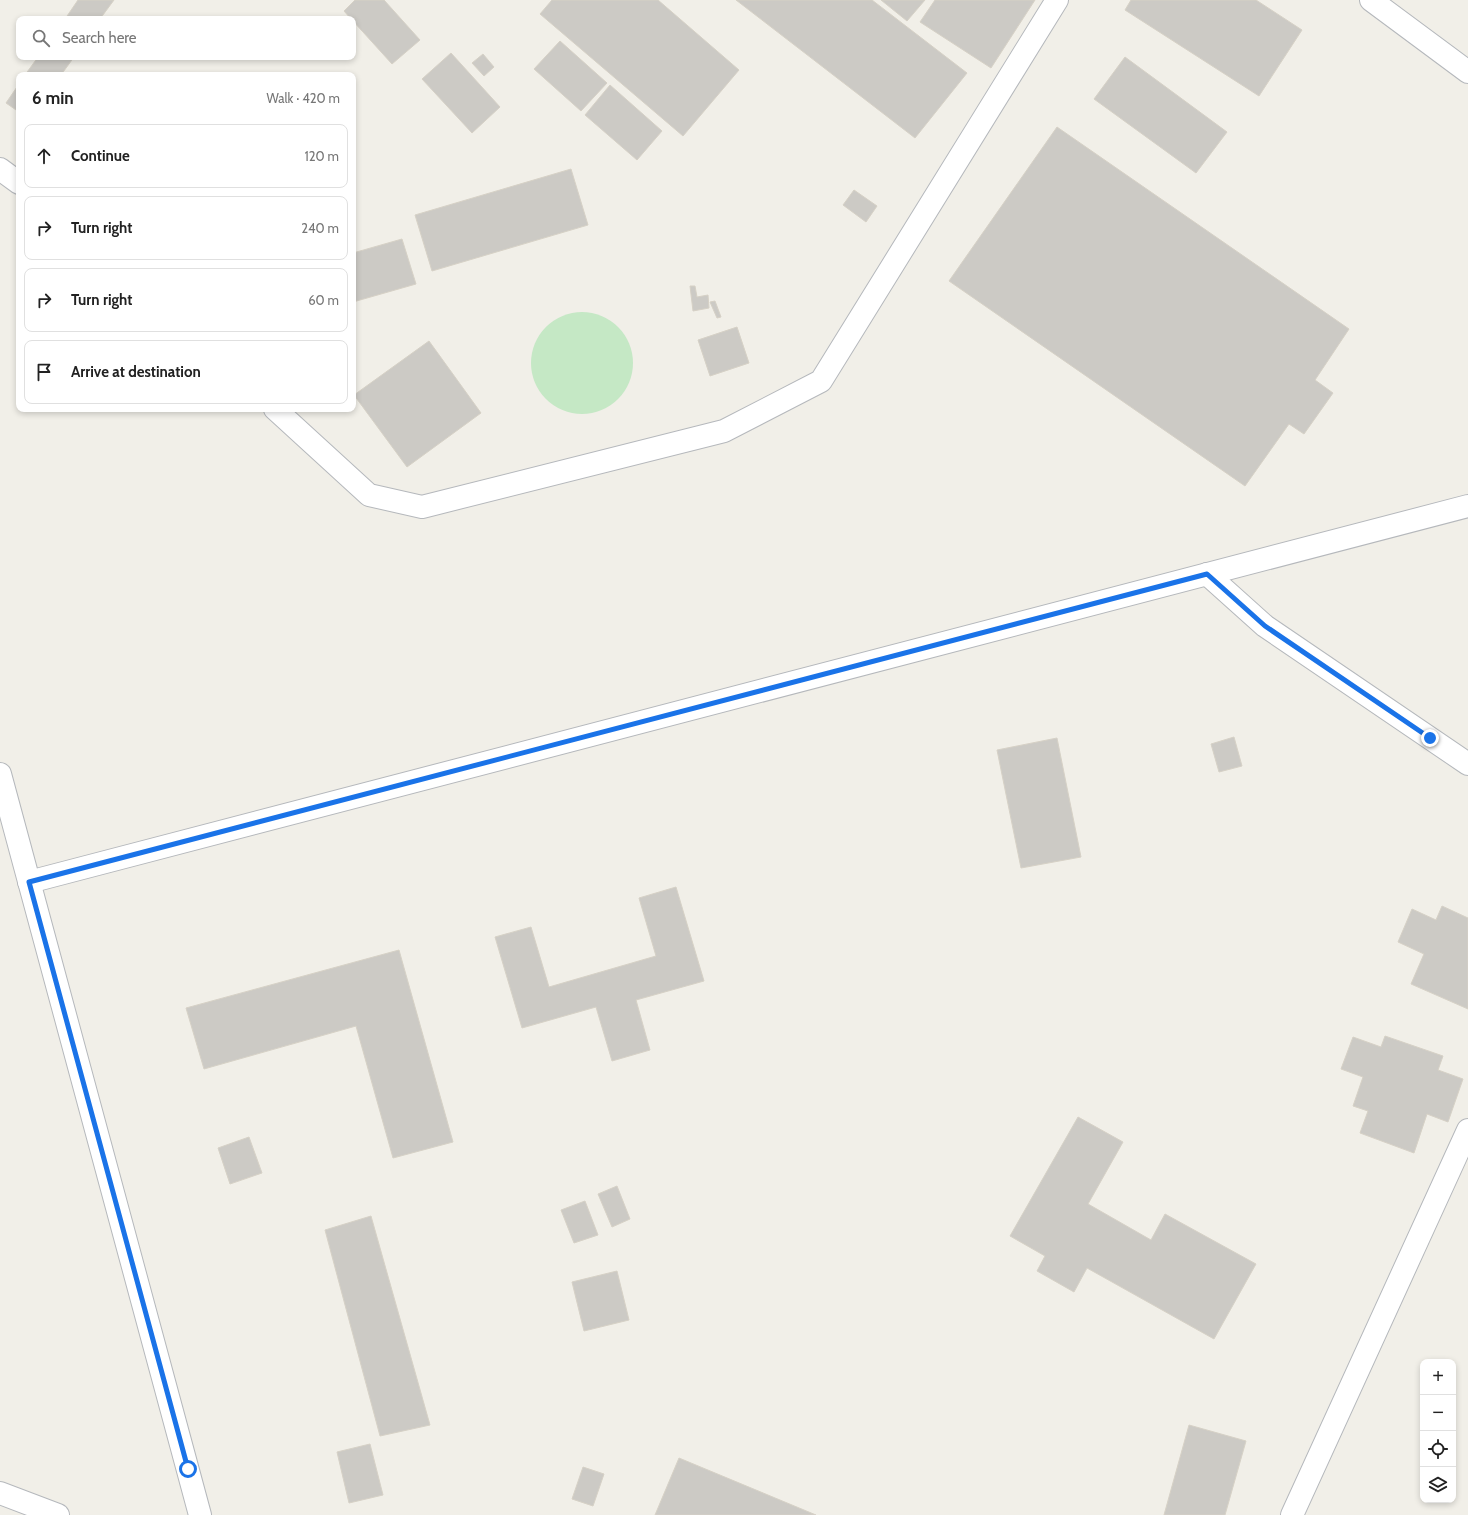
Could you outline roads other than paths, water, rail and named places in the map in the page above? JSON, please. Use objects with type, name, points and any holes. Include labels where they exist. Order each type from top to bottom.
[{"type":"street","points":[[278,412],[369,495],[422,507],[724,431],[821,381],[1057,0]]},
{"type":"street","points":[[1371,0],[1468,72]]},
{"type":"street","points":[[0,169],[16,181]]},
{"type":"street","points":[[29,882],[1468,506]]},
{"type":"street","points":[[1207,574],[1265,626],[1468,764]]},
{"type":"street","points":[[0,774],[200,1515]]},
{"type":"street","points":[[1292,1515],[1468,1130]]},
{"type":"street","points":[[0,1493],[58,1515]]}]
